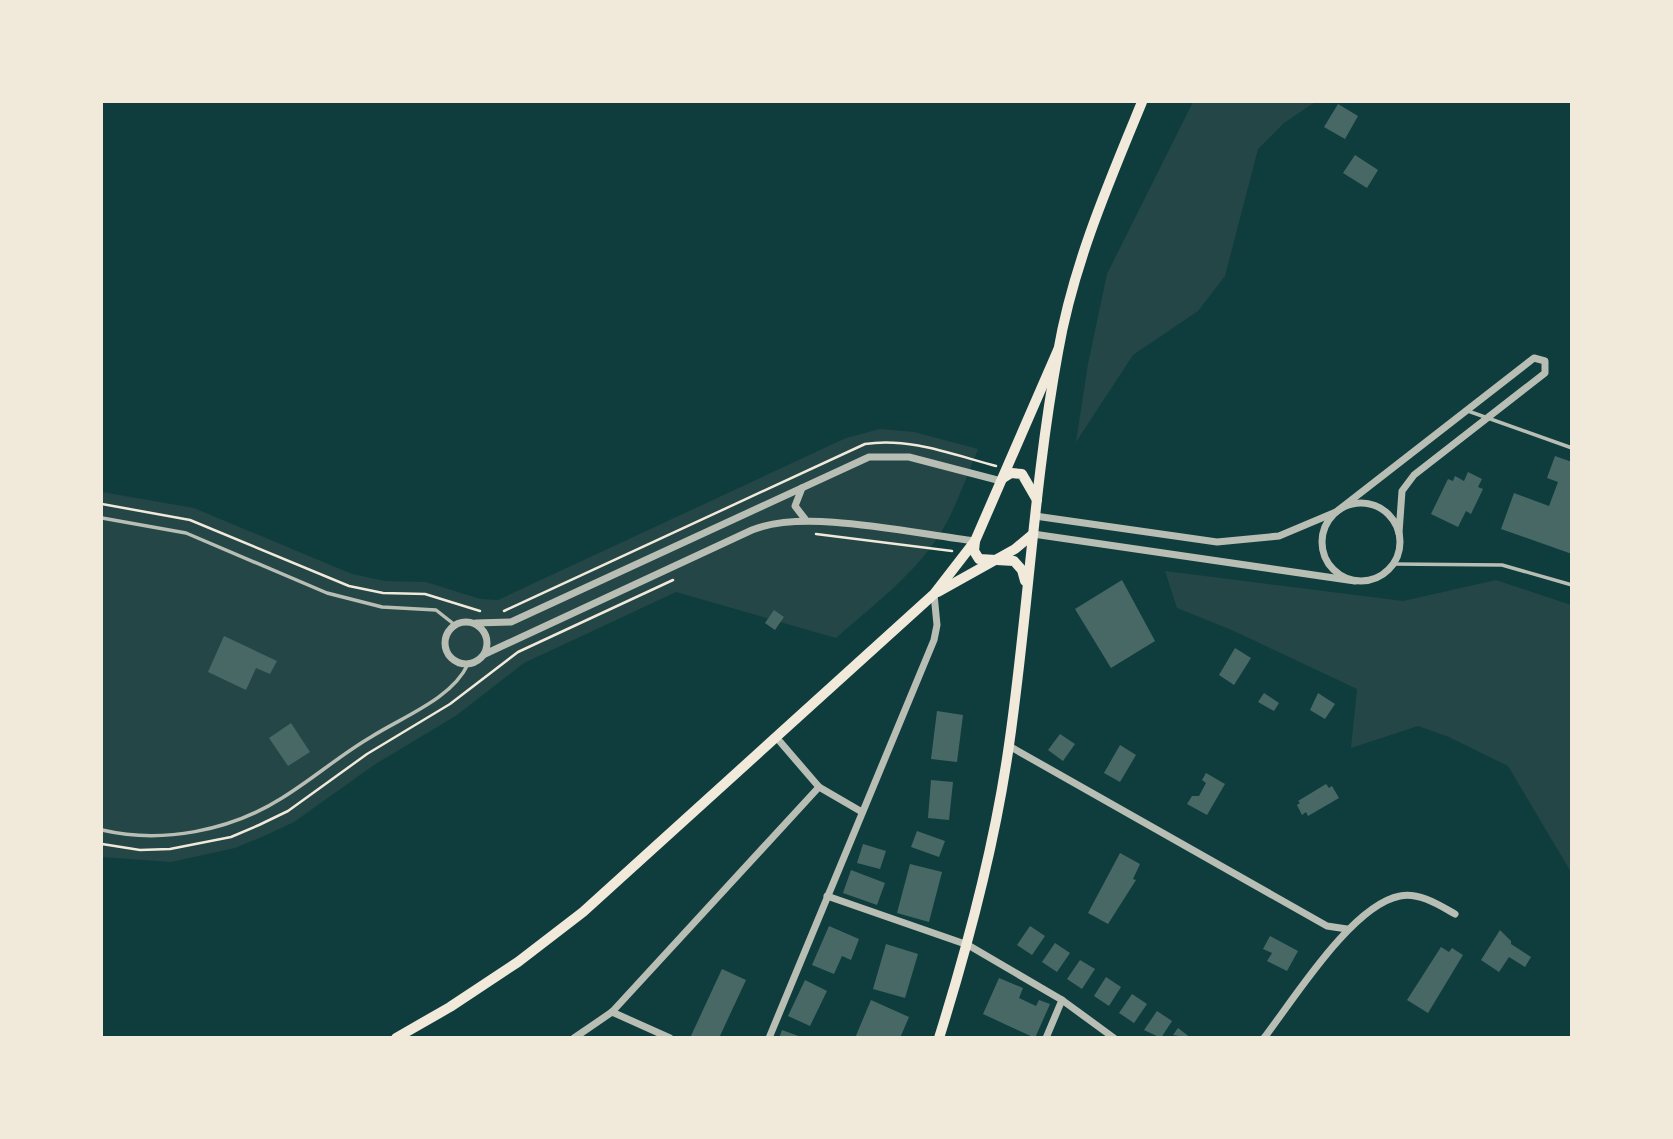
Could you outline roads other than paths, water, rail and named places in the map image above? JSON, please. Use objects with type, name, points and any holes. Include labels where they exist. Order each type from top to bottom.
[{"type":"main road","points":[[939,1038],[968,945],[1009,746],[1035,516],[1058,350],[1094,218],[1142,102]]},
{"type":"main road","points":[[396,1038],[450,1007],[518,962],[583,912],[934,594],[975,541],[1058,350]]},
{"type":"main road","points":[[1001,481],[1011,473],[1022,474],[1037,501]]},
{"type":"main road","points":[[934,594],[997,559],[1033,534]]},
{"type":"main road","points":[[975,541],[974,551],[979,559],[997,559],[1018,564],[1026,589]]},
{"type":"street","points":[[1033,534],[1355,582],[1380,577],[1393,564],[1400,546],[1398,510],[1402,491],[1414,475],[1545,373],[1545,361],[1534,358],[1336,512],[1322,533],[1321,547],[1332,570],[1355,582]]},
{"type":"street","points":[[975,541],[810,520],[779,521],[752,530],[468,664],[455,661],[447,651],[446,636],[461,622],[511,622],[856,461],[883,454],[909,457],[1001,481]]},
{"type":"street","points":[[805,485],[797,495],[795,506],[800,515],[810,520]]},
{"type":"street","points":[[1035,516],[1217,542],[1279,536],[1361,502],[1385,511],[1399,533]]},
{"type":"street","points":[[769,1038],[934,640],[937,625],[934,594]]},
{"type":"street","points":[[475,623],[486,634],[485,654]]},
{"type":"street","points":[[776,737],[819,787],[862,812]]},
{"type":"street","points":[[1009,746],[1327,926],[1347,929]]},
{"type":"street","points":[[573,1038],[612,1012],[819,787]]},
{"type":"street","points":[[1264,1038],[1347,929],[1383,901],[1403,895],[1430,900],[1455,914]]},
{"type":"street","points":[[828,896],[968,945],[1062,1000],[1114,1038]]},
{"type":"street","points":[[1046,1038],[1062,1000]]},
{"type":"street","points":[[612,1012],[670,1038]]},
{"type":"lane","points":[[1466,410],[1572,448]]},
{"type":"lane","points":[[102,518],[186,533],[327,593],[382,607],[436,610],[455,625]]},
{"type":"lane","points":[[1393,564],[1502,565],[1572,585]]},
{"type":"lane","points":[[102,830],[141,836],[169,836],[217,826],[254,813],[281,800],[360,743],[451,688],[468,664]]}]
